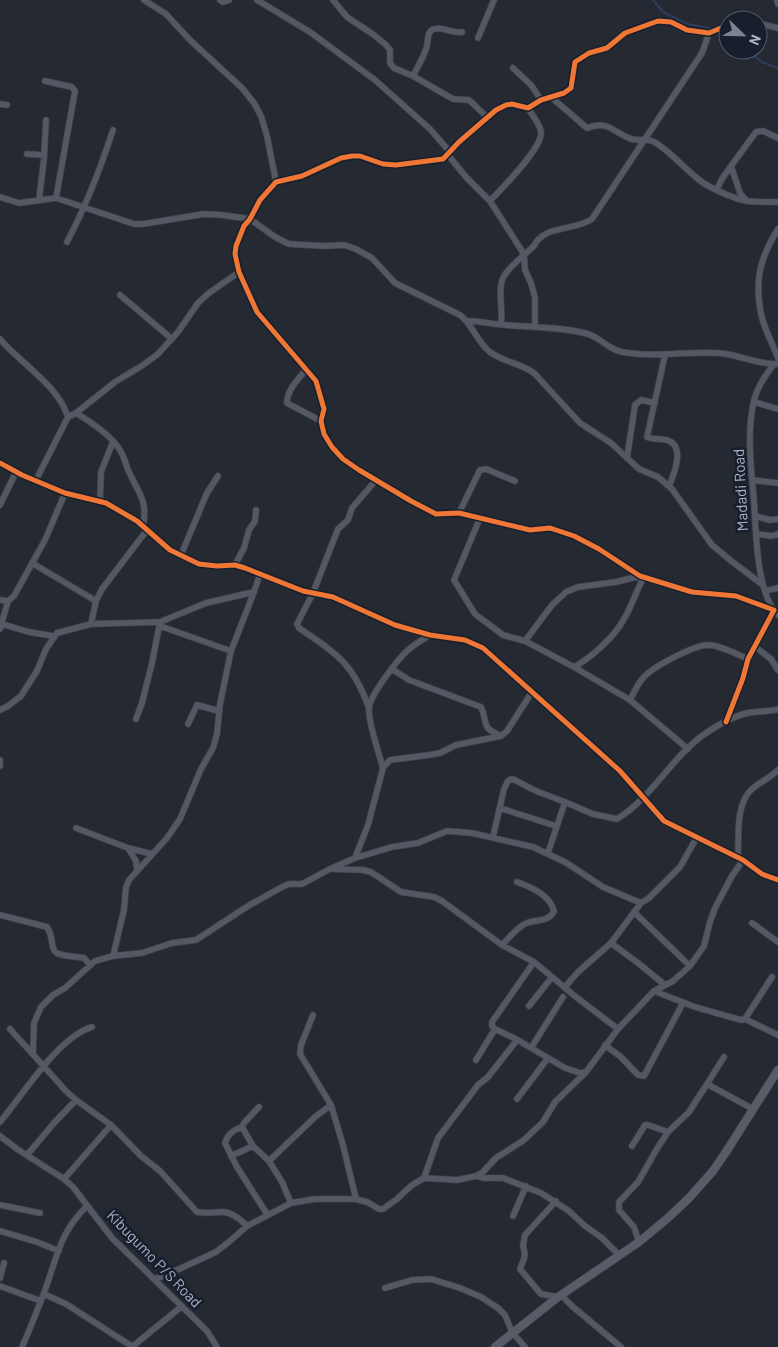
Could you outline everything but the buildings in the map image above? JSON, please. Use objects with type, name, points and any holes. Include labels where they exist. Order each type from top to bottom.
[{"type":"main road","points":[[495,1347],[560,1296],[620,1255],[670,1217],[713,1171],[778,1070]]},
{"type":"street","points":[[144,0],[166,14],[190,40],[242,88],[254,103],[261,116],[267,136],[276,182]]},
{"type":"street","points":[[220,0],[223,2],[229,0]]},
{"type":"street","points":[[257,0],[310,32],[375,80],[430,129],[466,177],[490,201],[524,256],[525,270],[531,283],[534,298],[535,327]]},
{"type":"street","points":[[333,0],[347,17],[374,34],[386,45],[390,52],[392,66],[453,99],[469,100],[487,116]]},
{"type":"street","points":[[478,38],[494,0]]},
{"type":"street","points":[[777,0],[778,4]]},
{"type":"street","points":[[718,29],[709,33],[687,30],[666,21],[658,21],[625,33],[607,48],[588,53],[575,62],[571,88],[564,93],[541,100],[528,108],[512,104],[506,105],[487,116],[442,159],[396,165],[383,164],[360,156],[352,156],[341,158],[302,176],[276,182],[260,200],[244,226],[235,254],[239,272],[257,312],[316,381],[324,409],[321,421],[324,434],[338,453],[359,470],[436,514],[460,514],[530,530],[550,528],[574,536],[599,549],[642,576],[692,592],[736,596],[776,613],[754,646],[748,659],[743,678],[726,722]]},
{"type":"street","points":[[413,76],[425,52],[429,32],[432,29],[442,28],[457,33],[462,32]]},
{"type":"street","points":[[501,324],[503,310],[501,285],[504,274],[546,233],[586,224],[592,219],[606,201],[614,184],[702,52],[709,33]]},
{"type":"street","points":[[513,68],[531,85],[541,100]]},
{"type":"street","points":[[46,81],[72,87],[75,91],[56,198]]},
{"type":"street","points":[[550,97],[587,128],[602,125],[630,139],[650,140],[660,146],[703,183],[733,197],[746,200],[778,202]]},
{"type":"street","points":[[490,201],[519,171],[539,141],[541,134],[539,127],[528,108]]},
{"type":"street","points":[[39,200],[46,120]]},
{"type":"street","points":[[67,242],[85,208],[113,130]]},
{"type":"street","points":[[717,189],[722,179],[756,132],[763,131],[778,138]]},
{"type":"street","points":[[27,154],[44,155]]},
{"type":"street","points":[[732,166],[740,193],[746,200]]},
{"type":"street","points":[[0,197],[19,203],[56,198],[134,224],[204,214],[250,219],[275,237],[289,244],[344,245],[356,249],[376,262],[396,283],[467,320],[569,330],[591,335],[616,351],[665,355],[719,353],[776,364]]},
{"type":"street","points":[[778,229],[763,258],[759,270],[758,288],[763,319],[778,358]]},
{"type":"street","points":[[36,480],[68,417],[76,413],[115,382],[143,366],[158,354],[172,339],[198,304],[209,293],[239,272]]},
{"type":"street","points":[[120,295],[172,339]]},
{"type":"street","points":[[467,320],[482,346],[492,354],[526,367],[534,373],[580,423],[611,443],[639,469],[658,477],[669,486],[712,544],[730,560],[764,588],[778,588]]},
{"type":"street","points":[[0,339],[47,385],[65,409],[68,417]]},
{"type":"street","points":[[665,355],[647,437],[652,440],[666,440],[674,445],[678,454],[669,486]]},
{"type":"street","name":"Madadi Road","points":[[776,364],[760,382],[750,423],[757,553],[764,588],[776,613]]},
{"type":"street","points":[[306,370],[295,381],[287,403],[321,421]]},
{"type":"street","points":[[627,458],[635,404],[641,400],[655,404]]},
{"type":"street","points":[[754,402],[778,409]]},
{"type":"street","points":[[76,413],[90,421],[123,454],[128,472],[143,500],[144,512],[145,528],[102,589],[96,601],[91,624]]},
{"type":"street","points":[[100,502],[101,472],[113,442]]},
{"type":"street","points":[[0,463],[65,493],[106,503],[145,528],[170,550],[199,564],[235,565],[303,591],[333,597],[395,625],[430,635],[466,640],[483,648],[620,771],[664,821],[740,859],[762,874],[778,880]]},
{"type":"street","points":[[460,514],[480,470],[486,469],[514,481]]},
{"type":"street","points":[[0,505],[16,472]]},
{"type":"street","points":[[181,555],[208,493],[218,476]]},
{"type":"street","points":[[376,480],[352,508],[348,520],[338,529],[313,593],[297,624],[299,628],[338,655],[356,677],[369,708],[383,768]]},
{"type":"street","points":[[752,480],[778,483]]},
{"type":"street","points":[[54,636],[1,627],[8,601],[14,596],[51,528],[65,493]]},
{"type":"street","points":[[235,565],[255,521],[256,510]]},
{"type":"street","points":[[755,516],[770,520],[778,519]]},
{"type":"street","points":[[480,518],[454,580],[476,614],[503,635],[525,641],[630,700],[688,749]]},
{"type":"street","points":[[756,534],[772,536],[778,534]]},
{"type":"street","points":[[32,563],[96,601]]},
{"type":"street","points":[[114,956],[124,910],[126,887],[137,870],[167,838],[180,819],[194,785],[213,748],[217,734],[218,711],[231,652],[260,574]]},
{"type":"street","points":[[525,641],[552,605],[566,592],[578,587],[616,582],[642,576]]},
{"type":"street","points":[[574,667],[581,664],[624,621],[633,603],[642,576]]},
{"type":"street","points":[[160,624],[206,604],[254,592]]},
{"type":"street","points":[[0,600],[8,601]]},
{"type":"street","points":[[0,710],[20,696],[37,671],[57,633],[91,624],[160,624],[231,652]]},
{"type":"street","points":[[136,719],[142,703],[160,624]]},
{"type":"street","points":[[369,708],[373,697],[406,652],[430,635]]},
{"type":"street","points":[[630,700],[638,686],[652,670],[678,655],[706,645],[716,646],[748,659]]},
{"type":"street","points":[[754,646],[771,659],[778,670]]},
{"type":"street","points":[[392,670],[409,680],[481,707],[486,728],[501,736]]},
{"type":"street","points":[[356,858],[368,825],[383,768],[390,760],[429,756],[456,745],[501,736],[507,731],[532,692]]},
{"type":"street","points":[[188,724],[197,705],[218,711]]},
{"type":"street","points":[[492,837],[504,789],[511,779],[593,814],[616,819],[643,796],[704,734],[745,713],[778,709]]},
{"type":"street","points":[[0,760],[0,766]]},
{"type":"street","points":[[476,1176],[496,1158],[531,1134],[542,1122],[555,1102],[586,1072],[618,1029],[654,991],[673,981],[690,966],[704,946],[715,908],[740,859],[738,826],[740,812],[747,796],[751,790],[778,770]]},
{"type":"street","points":[[548,853],[565,802]]},
{"type":"street","points":[[500,808],[556,826]]},
{"type":"street","points":[[76,828],[128,848],[152,854]]},
{"type":"street","points":[[33,1053],[34,1023],[41,1007],[95,961],[114,956],[142,953],[172,943],[196,940],[248,906],[282,887],[289,884],[308,882],[330,869],[356,858],[392,847],[418,843],[447,831],[492,837],[534,847],[548,853],[603,887],[641,903]]},
{"type":"street","points":[[565,987],[578,972],[611,944],[641,903],[650,898],[680,866],[698,837]]},
{"type":"street","points":[[128,848],[136,861],[137,870]]},
{"type":"street","points":[[330,869],[371,872],[401,892],[434,896],[502,945],[534,962],[618,1029]]},
{"type":"street","points":[[502,945],[521,926],[546,919],[554,911],[553,905],[544,896],[535,889],[517,882]]},
{"type":"street","points":[[634,912],[690,966]]},
{"type":"street","points":[[0,915],[47,927],[52,935],[54,950],[58,954],[84,958],[90,965]]},
{"type":"street","points":[[752,923],[778,942]]},
{"type":"street","points":[[611,944],[665,985]]},
{"type":"street","points":[[534,962],[492,1022],[492,1026],[565,1068],[580,1073],[586,1072]]},
{"type":"street","points":[[529,1006],[552,977]]},
{"type":"street","points":[[745,1019],[772,977]]},
{"type":"street","points":[[654,991],[684,1004],[736,1019],[745,1019],[778,1034]]},
{"type":"street","points":[[531,1048],[563,997]]},
{"type":"street","points":[[605,1045],[621,1057],[638,1075],[644,1076],[684,1004]]},
{"type":"street","points":[[313,1015],[301,1045],[300,1054],[331,1104],[356,1199]]},
{"type":"street","points":[[0,1122],[43,1066],[73,1036],[82,1030],[92,1027]]},
{"type":"street","points":[[10,1029],[76,1100],[111,1125],[141,1156],[160,1171],[197,1212],[232,1214],[247,1226]]},
{"type":"street","points":[[476,1060],[495,1029]]},
{"type":"street","points":[[424,1178],[438,1138],[517,1040]]},
{"type":"street","points":[[638,1242],[634,1228],[619,1210],[619,1202],[638,1182],[668,1132],[689,1112],[724,1057]]},
{"type":"street","points":[[517,1099],[548,1058]]},
{"type":"street","points":[[707,1084],[754,1109]]},
{"type":"street","points":[[27,1155],[76,1100]]},
{"type":"street","points":[[269,1161],[331,1104]]},
{"type":"street","points":[[259,1107],[242,1127],[234,1130],[225,1143],[251,1191],[267,1214]]},
{"type":"street","points":[[64,1179],[111,1125]]},
{"type":"street","points":[[632,1146],[645,1126],[648,1125],[668,1132]]},
{"type":"street","points":[[242,1127],[253,1146],[269,1161],[282,1182],[291,1202]]},
{"type":"street","name":"Kibugumo P/S Road","points":[[0,1136],[64,1179],[76,1191],[112,1238],[207,1331],[217,1347]]},
{"type":"street","points":[[231,1156],[253,1146]]},
{"type":"street","points":[[154,1279],[216,1252],[247,1226],[291,1202],[356,1199],[367,1202],[379,1209],[397,1199],[412,1185],[424,1178],[457,1180],[476,1176],[503,1178],[526,1186],[556,1201],[620,1255]]},
{"type":"street","points":[[514,1216],[526,1186]]},
{"type":"street","points":[[556,1201],[525,1235],[523,1246],[525,1254],[520,1269],[541,1294],[560,1296],[621,1347]]},
{"type":"street","points":[[0,1205],[40,1213]]},
{"type":"street","points":[[22,1347],[44,1294],[65,1234],[74,1218],[87,1206]]},
{"type":"street","points":[[0,1231],[59,1251]]},
{"type":"street","points":[[0,1278],[4,1263]]},
{"type":"street","points":[[385,1288],[412,1280],[431,1279],[453,1285],[481,1297],[498,1308],[505,1315],[512,1332],[525,1347]]},
{"type":"street","points":[[0,1286],[40,1301]]},
{"type":"street","points":[[44,1294],[66,1304],[133,1347],[182,1306]]},
{"type":"waterway","points":[[653,0],[663,12],[688,24],[709,28]]},
{"type":"waterway","points":[[760,60],[778,68]]},
{"type":"cycle path","points":[[718,29],[709,33],[687,30],[671,22],[658,21],[625,33],[607,48],[589,53],[575,62],[571,88],[564,93],[541,100],[528,108],[512,104],[496,110],[459,142],[443,159],[396,165],[383,164],[360,156],[352,156],[341,158],[302,176],[276,182],[260,200],[244,226],[235,254],[239,272],[257,312],[316,381],[324,409],[321,421],[324,434],[343,459],[359,470],[436,514],[459,513],[530,530],[550,528],[574,536],[599,549],[640,576],[692,592],[736,596],[774,610],[748,659],[743,678],[726,722]]},
{"type":"cycle path","points":[[0,463],[22,475],[65,493],[106,503],[137,521],[170,550],[199,564],[235,565],[303,591],[333,597],[395,625],[430,635],[465,640],[483,648],[620,771],[664,821],[743,860],[762,874],[778,880]]}]
